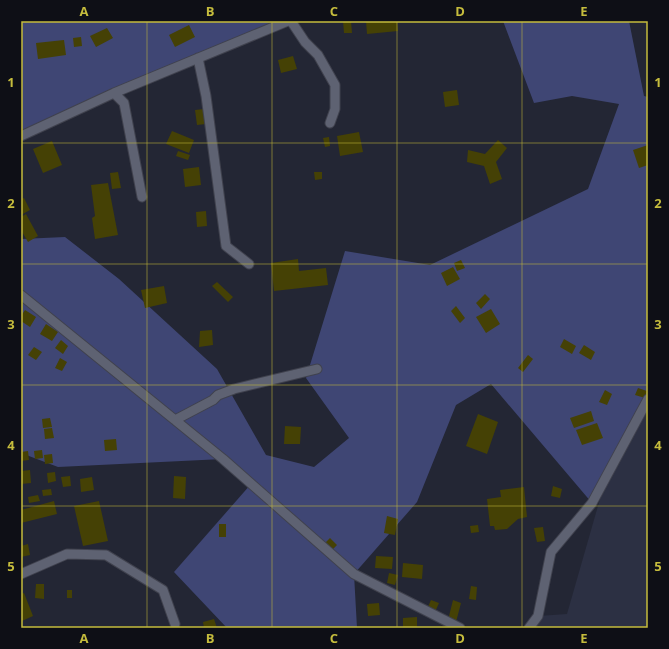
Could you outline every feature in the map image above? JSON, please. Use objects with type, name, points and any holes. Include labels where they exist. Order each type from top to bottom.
[{"type":"street","points":[[21,136],[114,93],[289,21],[305,42],[318,55],[335,85],[335,109],[330,123]]},
{"type":"street","points":[[198,58],[206,96],[226,246],[249,264]]},
{"type":"street","points":[[114,93],[124,103],[142,197]]},
{"type":"street","points":[[21,294],[223,459],[354,574],[460,628]]},
{"type":"street","points":[[175,420],[212,400],[218,395],[234,388],[317,369]]},
{"type":"street","points":[[529,628],[538,616],[551,552],[592,503],[648,399]]},
{"type":"street","points":[[21,574],[67,554],[106,555],[163,590],[175,624]]},
{"type":"shaded area","points":[[21,21],[276,21],[21,136]]},
{"type":"shaded area","points":[[503,21],[629,21],[644,96],[648,97],[648,399],[592,503],[491,384],[456,405],[417,502],[354,574],[357,628],[227,628],[174,572],[251,484],[223,459],[58,467],[21,453],[21,239],[65,237],[119,279],[217,369],[266,455],[314,467],[349,438],[306,378],[345,251],[430,265],[588,189],[619,104],[572,96],[534,103]]},
{"type":"shaded area","points":[[648,405],[648,628],[529,628],[538,616],[567,614],[608,471]]},
{"type":"building","points":[[343,21],[351,21],[352,33],[344,33]]},
{"type":"building","points":[[366,21],[397,21],[398,31],[367,34]]},
{"type":"building","points":[[189,25],[195,37],[175,47],[169,35]]},
{"type":"building","points":[[107,28],[113,38],[96,47],[90,36]]},
{"type":"building","points":[[81,37],[82,46],[74,47],[73,38]]},
{"type":"building","points":[[64,40],[66,55],[38,59],[36,43]]},
{"type":"building","points":[[293,56],[297,69],[281,73],[278,60]]},
{"type":"building","points":[[457,90],[459,105],[445,107],[443,92]]},
{"type":"building","points":[[204,109],[206,124],[197,125],[195,110]]},
{"type":"building","points":[[172,131],[194,140],[189,153],[166,144]]},
{"type":"building","points":[[359,132],[363,152],[340,156],[337,136]]},
{"type":"building","points":[[329,137],[330,146],[325,147],[323,138]]},
{"type":"building","points":[[498,140],[507,148],[496,162],[502,179],[490,184],[484,166],[467,162],[468,150],[485,154]]},
{"type":"building","points":[[52,141],[62,165],[43,173],[33,149]]},
{"type":"building","points":[[648,145],[648,165],[639,168],[633,150]]},
{"type":"building","points":[[178,151],[190,155],[188,160],[176,156]]},
{"type":"building","points":[[199,167],[201,185],[185,187],[183,169]]},
{"type":"building","points":[[118,172],[121,188],[112,189],[110,173]]},
{"type":"building","points":[[314,172],[322,172],[322,179],[315,180]]},
{"type":"building","points":[[108,183],[118,235],[95,239],[92,218],[95,216],[91,185]]},
{"type":"building","points":[[24,198],[30,210],[21,215],[21,199]]},
{"type":"building","points":[[206,211],[207,226],[197,227],[196,212]]},
{"type":"building","points":[[26,214],[38,236],[28,242],[21,230],[21,217]]},
{"type":"building","points":[[298,259],[299,271],[326,268],[328,285],[274,291],[271,263]]},
{"type":"building","points":[[461,260],[465,268],[457,271],[454,263]]},
{"type":"building","points":[[453,267],[460,279],[447,286],[441,273]]},
{"type":"building","points":[[217,282],[233,297],[228,302],[212,286]]},
{"type":"building","points":[[164,286],[167,303],[145,308],[141,290]]},
{"type":"building","points":[[485,294],[490,299],[481,309],[476,303]]},
{"type":"building","points":[[456,306],[465,318],[460,323],[451,311]]},
{"type":"building","points":[[491,309],[500,324],[486,333],[476,317]]},
{"type":"building","points":[[25,310],[36,317],[30,327],[21,321],[21,316]]},
{"type":"building","points":[[46,324],[58,332],[52,341],[40,334]]},
{"type":"building","points":[[212,330],[213,345],[199,347],[200,331]]},
{"type":"building","points":[[564,339],[576,346],[572,354],[560,347]]},
{"type":"building","points":[[61,340],[68,346],[63,354],[55,348]]},
{"type":"building","points":[[584,345],[595,352],[591,360],[579,353]]},
{"type":"building","points":[[34,347],[42,352],[36,360],[28,355]]},
{"type":"building","points":[[528,355],[533,359],[523,372],[518,368]]},
{"type":"building","points":[[60,358],[67,362],[62,371],[55,368]]},
{"type":"building","points":[[638,388],[647,391],[645,398],[635,395]]},
{"type":"building","points":[[605,390],[612,394],[607,405],[599,402]]},
{"type":"building","points":[[591,411],[594,421],[574,428],[570,418]]},
{"type":"building","points":[[478,414],[498,422],[487,454],[466,446]]},
{"type":"building","points":[[50,418],[52,427],[43,428],[42,419]]},
{"type":"building","points":[[597,423],[603,438],[582,445],[576,430]]},
{"type":"building","points":[[285,426],[301,427],[300,444],[284,444]]},
{"type":"building","points":[[52,428],[54,438],[45,439],[44,429]]},
{"type":"building","points":[[116,439],[117,450],[105,451],[104,440]]},
{"type":"building","points":[[42,450],[43,458],[35,459],[34,451]]},
{"type":"building","points":[[28,451],[29,460],[21,461],[21,452]]},
{"type":"building","points":[[52,454],[53,463],[45,464],[44,455]]},
{"type":"building","points":[[30,470],[31,483],[21,484],[21,471]]},
{"type":"building","points":[[55,472],[56,481],[48,483],[47,473]]},
{"type":"building","points":[[70,476],[71,486],[63,487],[61,477]]},
{"type":"building","points":[[174,476],[186,477],[185,499],[173,498]]},
{"type":"building","points":[[92,477],[94,490],[81,492],[80,479]]},
{"type":"building","points":[[553,486],[562,489],[560,498],[551,496]]},
{"type":"building","points":[[524,487],[527,517],[518,519],[507,529],[495,530],[494,526],[490,526],[487,499],[501,497],[500,490]]},
{"type":"building","points":[[51,489],[52,495],[43,496],[42,490]]},
{"type":"building","points":[[38,495],[40,501],[29,503],[28,497]]},
{"type":"building","points":[[54,501],[57,514],[21,523],[21,510]]},
{"type":"building","points":[[99,501],[108,541],[83,546],[74,506]]},
{"type":"building","points":[[387,516],[398,519],[395,535],[384,533]]},
{"type":"building","points":[[219,524],[226,524],[226,537],[219,537]]},
{"type":"building","points":[[478,525],[479,532],[471,533],[470,526]]},
{"type":"building","points":[[543,527],[545,541],[537,542],[534,528]]},
{"type":"building","points":[[330,538],[337,545],[331,551],[324,544]]},
{"type":"building","points":[[28,544],[30,555],[21,557],[21,546]]},
{"type":"building","points":[[376,556],[393,557],[392,569],[375,568]]},
{"type":"building","points":[[403,563],[423,565],[422,579],[402,577]]},
{"type":"building","points":[[389,573],[398,575],[395,585],[387,583]]},
{"type":"building","points":[[36,584],[44,584],[44,599],[35,598]]},
{"type":"building","points":[[471,586],[477,587],[476,600],[469,599]]},
{"type":"building","points":[[67,590],[72,590],[72,598],[67,598]]},
{"type":"building","points":[[24,593],[33,616],[22,621],[21,594]]},
{"type":"building","points":[[431,600],[439,603],[435,612],[427,609]]},
{"type":"building","points":[[453,600],[461,603],[456,622],[448,620]]},
{"type":"building","points":[[379,603],[380,615],[368,616],[367,604]]},
{"type":"building","points":[[417,617],[417,628],[403,628],[403,618]]},
{"type":"building","points":[[214,619],[217,628],[204,628],[203,622]]}]
